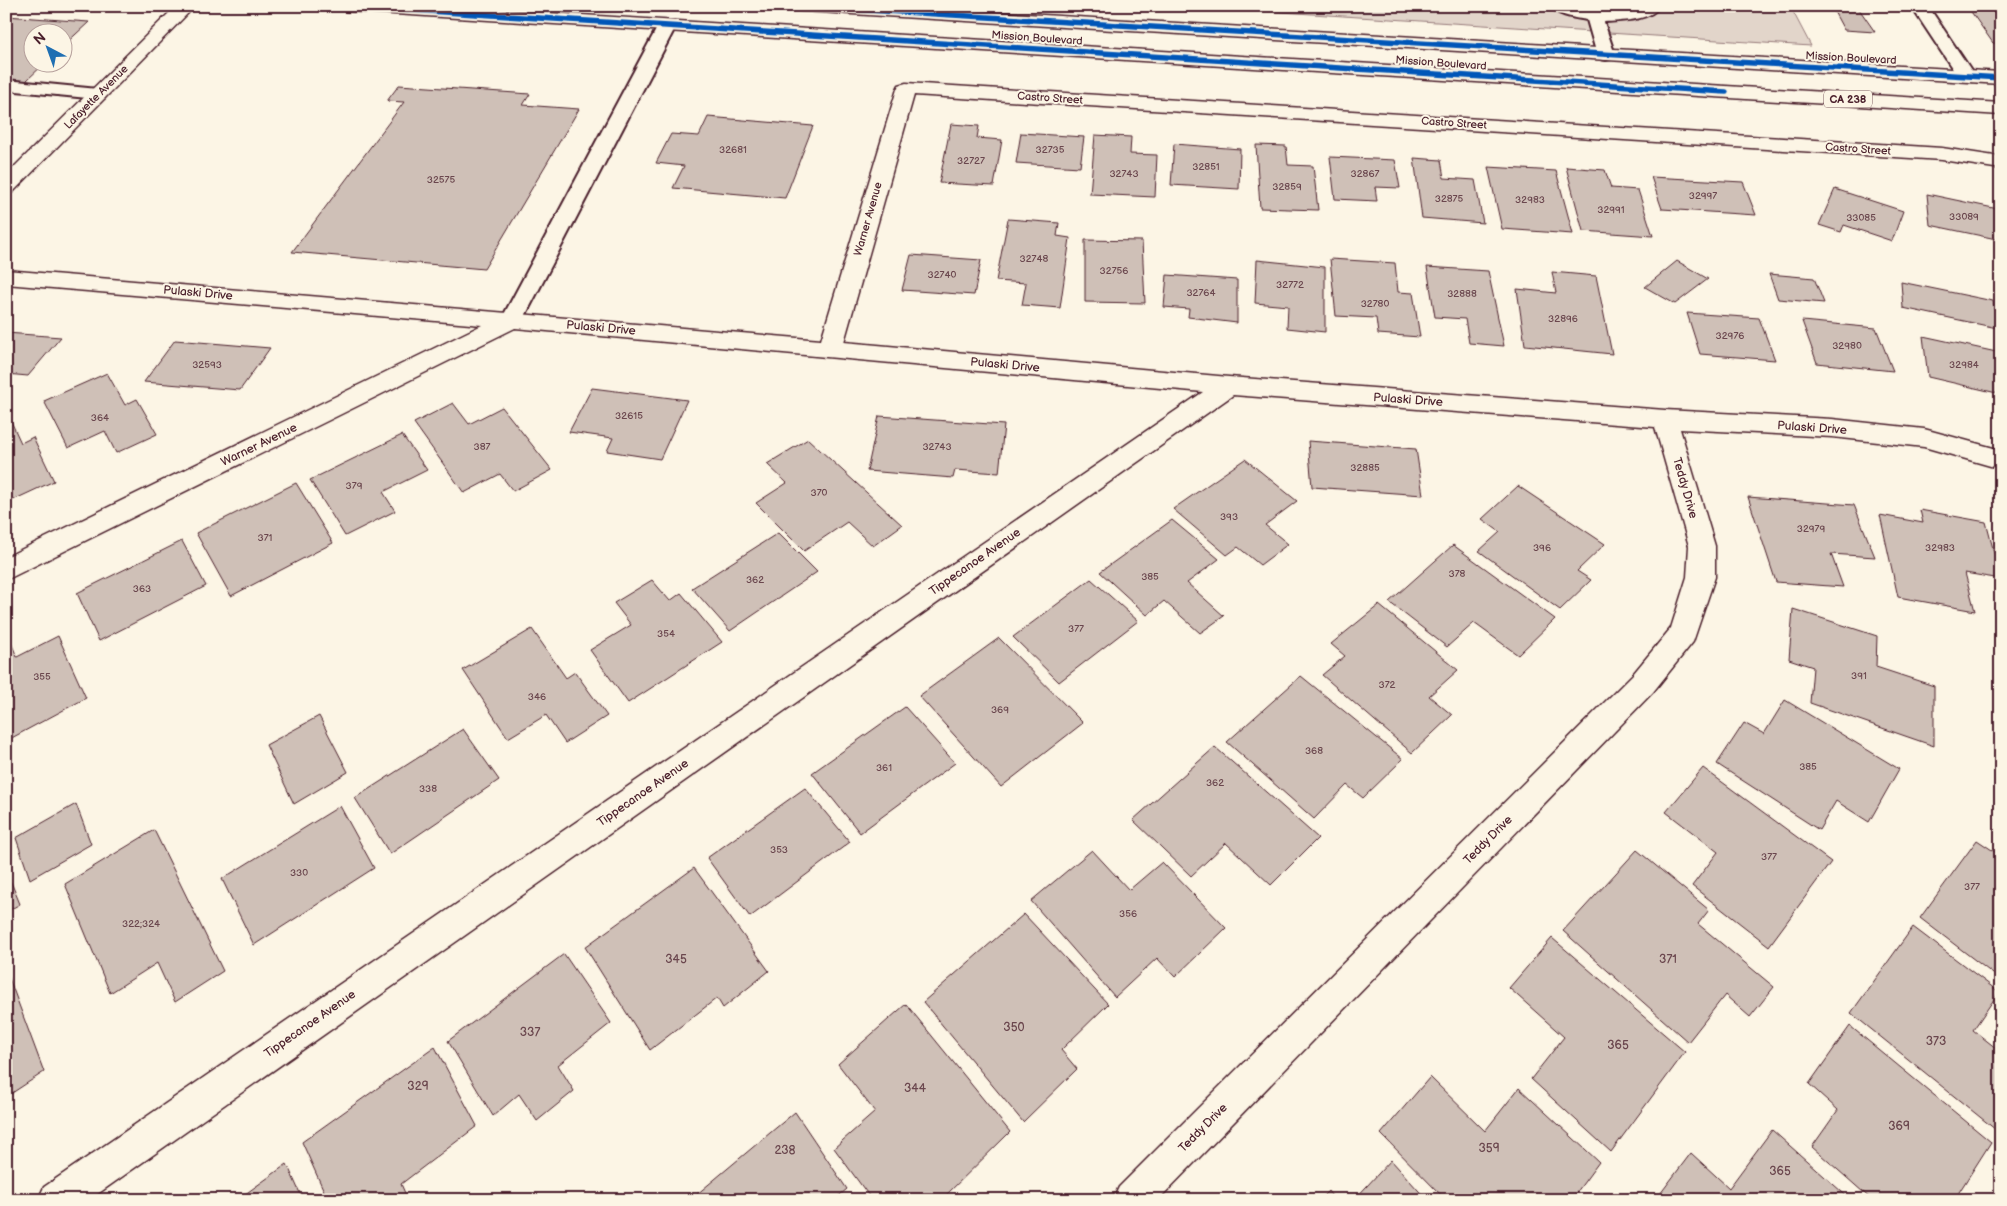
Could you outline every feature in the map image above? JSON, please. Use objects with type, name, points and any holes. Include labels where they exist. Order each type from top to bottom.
[{"type":"street","name":"Lafayette Avenue","points":[[6,187],[186,6]]},
{"type":"street","name":"Mission Boulevard","points":[[347,6],[2001,109]]},
{"type":"street","name":"Mission Boulevard","points":[[802,6],[2001,78]]},
{"type":"street","name":"Warner Avenue","points":[[830,349],[906,89]]},
{"type":"street","name":"Castro Street","points":[[906,89],[1942,154],[2001,163]]},
{"type":"street","name":"Pulaski Drive","points":[[6,277],[512,320],[1229,386],[1665,419],[1832,428],[1924,438],[2001,460]]},
{"type":"street","name":"Warner Avenue","points":[[6,569],[512,320]]},
{"type":"street","name":"Tippecanoe Avenue","points":[[56,1200],[1229,386]]},
{"type":"street","name":"Teddy Drive","points":[[1132,1200],[1643,683],[1683,634],[1702,578],[1702,546],[1665,419]]},
{"type":"lane","points":[[1558,6],[1594,16],[1612,17],[1646,10],[1652,6]]},
{"type":"lane","points":[[1919,6],[1966,76]]},
{"type":"lane","points":[[1594,16],[1606,54]]},
{"type":"lane","points":[[512,320],[667,26]]},
{"type":"lane","points":[[6,85],[98,94]]},
{"type":"shaded area","points":[[1187,6],[1790,6],[1811,46]]},
{"type":"building","points":[[1831,6],[1857,6],[1875,32],[1844,30]]},
{"type":"building","points":[[1967,6],[2001,6],[2001,44],[1993,43]]},
{"type":"building","points":[[6,16],[89,22],[72,38],[72,22],[22,22],[22,72],[35,72],[26,81],[6,79]]},
{"type":"building","points":[[399,85],[530,94],[523,105],[579,109],[484,269],[292,252],[404,102],[387,101]]},
{"type":"building","points":[[708,117],[813,126],[785,198],[673,188],[684,166],[656,163],[671,134],[699,136]]},
{"type":"building","points":[[951,124],[979,126],[977,138],[1002,140],[994,186],[939,183]]},
{"type":"building","points":[[1021,133],[1084,137],[1080,167],[1016,163]]},
{"type":"building","points":[[1095,135],[1131,137],[1130,154],[1157,155],[1155,197],[1090,194]]},
{"type":"building","points":[[1174,144],[1240,149],[1239,189],[1171,185]]},
{"type":"building","points":[[1256,145],[1286,146],[1288,165],[1313,166],[1318,210],[1260,208]]},
{"type":"building","points":[[1330,157],[1395,160],[1400,188],[1375,187],[1377,201],[1335,199]]},
{"type":"building","points":[[1414,158],[1441,160],[1444,178],[1475,180],[1483,223],[1422,218]]},
{"type":"building","points":[[1488,167],[1556,171],[1573,234],[1502,229]]},
{"type":"building","points":[[1566,167],[1605,170],[1611,188],[1638,190],[1653,236],[1583,231]]},
{"type":"building","points":[[1651,177],[1743,182],[1756,215],[1662,209]]},
{"type":"building","points":[[1835,189],[1903,211],[1892,241],[1844,225],[1841,232],[1819,225]]},
{"type":"building","points":[[1927,194],[1998,209],[2001,240],[1930,225]]},
{"type":"building","points":[[1008,219],[1059,223],[1057,236],[1070,238],[1060,308],[1022,305],[1026,283],[996,281]]},
{"type":"building","points":[[1085,240],[1142,241],[1145,303],[1085,302]]},
{"type":"building","points":[[911,255],[981,260],[974,295],[902,290]]},
{"type":"building","points":[[1330,259],[1395,263],[1398,292],[1413,293],[1420,337],[1378,334],[1376,318],[1336,316]]},
{"type":"building","points":[[1257,260],[1325,267],[1325,332],[1287,328],[1288,306],[1255,303]]},
{"type":"building","points":[[1677,261],[1708,279],[1675,304],[1645,287]]},
{"type":"building","points":[[1427,267],[1488,271],[1504,346],[1469,343],[1465,319],[1435,317]]},
{"type":"building","points":[[1552,272],[1596,276],[1612,354],[1525,345],[1517,289],[1556,293]]},
{"type":"building","points":[[1769,274],[1814,278],[1824,303],[1778,299]]},
{"type":"building","points":[[1167,275],[1237,280],[1237,323],[1188,317],[1189,309],[1164,307]]},
{"type":"building","points":[[1901,282],[1993,301],[1997,328],[1903,308]]},
{"type":"building","points":[[1687,313],[1759,318],[1775,360],[1700,354]]},
{"type":"building","points":[[1802,321],[1876,328],[1893,371],[1817,363]]},
{"type":"building","points":[[6,333],[61,337],[28,376],[6,374]]},
{"type":"building","points":[[1923,336],[2001,353],[2001,394],[1928,377]]},
{"type":"building","points":[[175,340],[270,348],[240,390],[144,382]]},
{"type":"building","points":[[107,373],[125,405],[137,399],[157,434],[116,453],[105,431],[68,448],[44,401]]},
{"type":"building","points":[[592,388],[687,400],[660,459],[607,451],[613,438],[569,432]]},
{"type":"building","points":[[453,403],[469,424],[502,407],[552,470],[513,491],[500,474],[464,493],[414,423]]},
{"type":"building","points":[[879,416],[1004,425],[999,473],[955,470],[953,478],[867,471]]},
{"type":"building","points":[[9,417],[21,443],[33,437],[54,481],[11,501],[6,490],[6,419]]},
{"type":"building","points":[[402,435],[427,470],[383,492],[395,511],[345,536],[310,480]]},
{"type":"building","points":[[808,439],[902,525],[873,546],[847,522],[804,551],[756,503],[787,483],[767,464]]},
{"type":"building","points":[[1308,441],[1416,449],[1423,495],[1312,487]]},
{"type":"building","points":[[1245,459],[1297,501],[1265,525],[1288,544],[1260,565],[1238,547],[1227,555],[1173,509]]},
{"type":"building","points":[[296,483],[333,543],[231,596],[196,533]]},
{"type":"building","points":[[1518,486],[1605,544],[1577,571],[1591,580],[1560,610],[1479,551],[1500,532],[1482,519]]},
{"type":"building","points":[[1748,497],[1854,505],[1875,557],[1831,554],[1843,587],[1776,582]]},
{"type":"building","points":[[1920,510],[1986,522],[2001,579],[1965,573],[1975,611],[1898,597],[1880,515],[1923,523]]},
{"type":"building","points":[[1172,520],[1219,559],[1187,583],[1224,616],[1200,633],[1164,601],[1147,615],[1100,572]]},
{"type":"building","points":[[778,533],[817,572],[730,631],[692,588]]},
{"type":"building","points":[[182,541],[206,586],[99,641],[77,593]]},
{"type":"building","points":[[1453,545],[1555,619],[1518,655],[1474,623],[1447,647],[1389,602]]},
{"type":"building","points":[[1091,579],[1138,621],[1059,682],[1013,637]]},
{"type":"building","points":[[652,580],[670,601],[681,593],[722,642],[628,703],[590,650],[631,625],[614,603]]},
{"type":"building","points":[[1379,605],[1458,670],[1429,696],[1452,715],[1412,753],[1322,675],[1345,656],[1331,644]]},
{"type":"building","points":[[1793,609],[1877,636],[1876,667],[1934,686],[1934,746],[1810,703],[1813,667],[1789,659]]},
{"type":"building","points":[[532,629],[566,678],[575,672],[607,716],[565,743],[546,715],[508,738],[463,670]]},
{"type":"building","points":[[6,630],[17,657],[58,636],[86,698],[6,741]]},
{"type":"building","points":[[999,638],[1083,723],[1001,787],[919,696]]},
{"type":"building","points":[[1301,676],[1403,759],[1363,798],[1347,785],[1314,819],[1227,742]]},
{"type":"building","points":[[1785,700],[1899,769],[1869,822],[1836,801],[1819,830],[1717,764],[1744,723],[1764,734]]},
{"type":"building","points":[[905,707],[955,763],[860,833],[812,773]]},
{"type":"building","points":[[319,716],[348,772],[294,804],[266,745]]},
{"type":"building","points":[[463,729],[499,780],[390,854],[355,798]]},
{"type":"building","points":[[1215,747],[1318,838],[1271,885],[1226,843],[1191,876],[1133,820]]},
{"type":"building","points":[[1703,768],[1831,862],[1769,946],[1692,886],[1718,852],[1666,812]]},
{"type":"building","points":[[805,788],[850,842],[750,917],[707,858]]},
{"type":"building","points":[[76,804],[91,844],[30,879],[16,838]]},
{"type":"building","points":[[340,806],[374,868],[254,945],[222,879]]},
{"type":"building","points":[[154,830],[223,971],[175,1002],[157,963],[110,993],[65,884]]},
{"type":"building","points":[[1977,840],[2001,856],[2001,980],[1920,918]]},
{"type":"building","points":[[1092,850],[1129,890],[1162,862],[1226,928],[1175,977],[1157,958],[1115,997],[1031,901]]},
{"type":"building","points":[[1637,850],[1709,910],[1698,924],[1774,987],[1750,1017],[1725,995],[1688,1042],[1563,931]]},
{"type":"building","points":[[694,868],[769,971],[723,1008],[717,998],[650,1050],[585,947]]},
{"type":"building","points":[[6,870],[20,904],[6,912]]},
{"type":"building","points":[[1024,914],[1108,1004],[1061,1050],[1077,1069],[1023,1122],[923,1002]]},
{"type":"building","points":[[1913,927],[1999,992],[1973,1030],[2001,1052],[2001,1134],[1851,1013]]},
{"type":"building","points":[[1552,938],[1685,1052],[1611,1152],[1531,1079],[1564,1037],[1509,988]]},
{"type":"building","points":[[564,954],[611,1023],[558,1065],[574,1091],[537,1121],[519,1094],[493,1116],[448,1041]]},
{"type":"building","points":[[6,970],[44,1072],[6,1097]]},
{"type":"building","points":[[906,1004],[1010,1132],[941,1200],[872,1200],[834,1148],[875,1112],[838,1064]]},
{"type":"building","points":[[1850,1026],[1991,1142],[1954,1200],[1872,1200],[1812,1147],[1838,1110],[1809,1084]]},
{"type":"building","points":[[435,1047],[477,1126],[401,1184],[408,1200],[328,1200],[302,1142]]},
{"type":"building","points":[[1430,1077],[1485,1131],[1519,1088],[1599,1162],[1571,1200],[1446,1200],[1381,1134]]},
{"type":"building","points":[[795,1112],[847,1189],[834,1200],[690,1200]]},
{"type":"building","points":[[1772,1130],[1851,1200],[1659,1200],[1657,1198],[1691,1153],[1729,1188]]},
{"type":"building","points":[[1391,1160],[1427,1200],[1354,1200]]},
{"type":"building","points":[[287,1164],[303,1200],[237,1200]]},
{"type":"building","points":[[1328,1191],[1335,1200],[1319,1200]]},
{"type":"cycle path","points":[[347,6],[1726,92]]},
{"type":"cycle path","points":[[802,6],[2001,78]]}]
